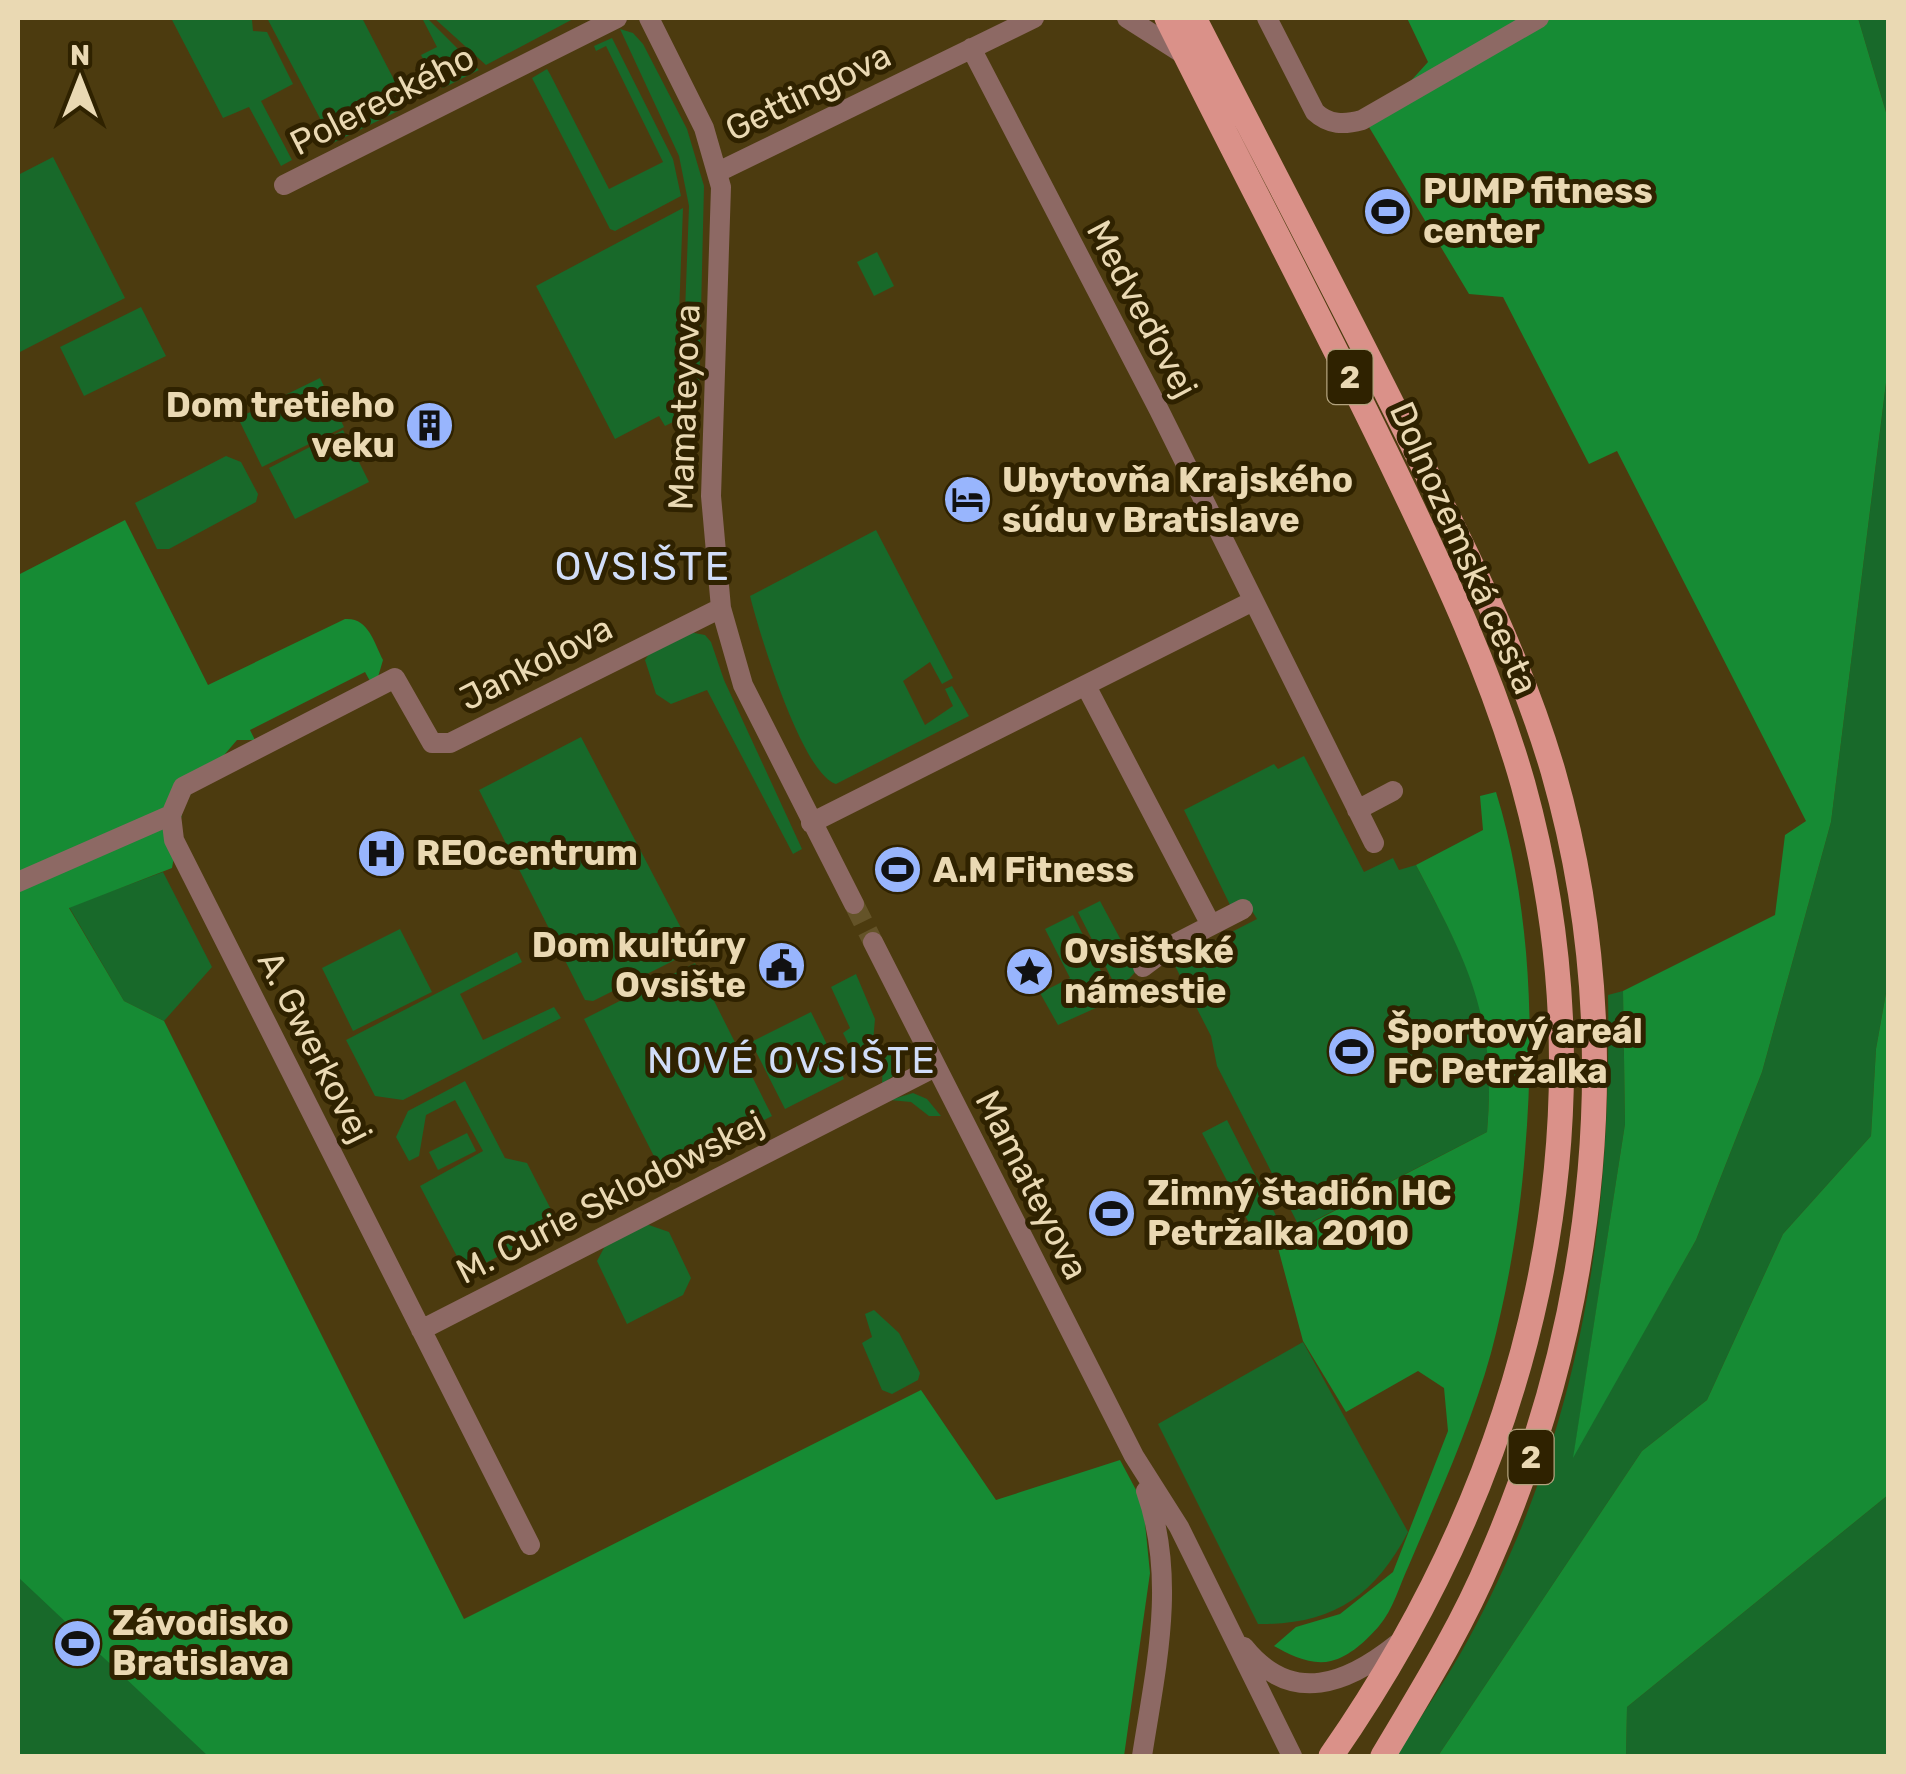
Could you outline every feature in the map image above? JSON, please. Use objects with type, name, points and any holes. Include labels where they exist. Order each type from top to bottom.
[{"type":"main road","name":"Dolnozemská cesta","points":[[1167,18],[1354,387],[1468,626],[1522,783],[1557,957],[1558,1148],[1533,1320],[1498,1440],[1410,1633],[1331,1756]]},
{"type":"main road","name":"Dolnozemská cesta","points":[[1198,21],[1341,299],[1509,645],[1562,807],[1588,949],[1594,1044],[1591,1175],[1558,1369],[1524,1474],[1490,1561],[1444,1653],[1382,1756]]},
{"type":"street","name":"Polereckého","points":[[284,185],[617,18]]},
{"type":"street","name":"Mamateyova","points":[[649,18],[704,128],[718,172],[723,218],[711,510],[721,608],[743,685],[854,904]]},
{"type":"street","name":"Gettingova","points":[[718,172],[1032,18]]},
{"type":"street","points":[[1127,18],[1185,55]]},
{"type":"street","points":[[1267,18],[1315,112],[1324,120],[1343,124],[1362,120],[1539,18]]},
{"type":"street","name":"Medveďovej","points":[[971,48],[1159,410],[1250,602],[1374,843]]},
{"type":"street","points":[[811,823],[1250,602]]},
{"type":"street","name":"Jankolova","points":[[172,815],[183,787],[395,678],[432,743],[450,743],[721,608]]},
{"type":"street","points":[[1086,686],[1211,925]]},
{"type":"street","points":[[1357,810],[1393,791]]},
{"type":"street","points":[[18,882],[172,815]]},
{"type":"street","name":"A. Gwerkovej","points":[[172,815],[174,840],[530,1545]]},
{"type":"street","points":[[1143,968],[1243,909]]},
{"type":"street","name":"Mamateyova","points":[[873,942],[1134,1456],[1179,1528],[1292,1756]]},
{"type":"street","name":"M. Curie Sklodowskej","points":[[421,1330],[936,1067]]},
{"type":"street","name":"Mamateyova","points":[[1134,1456],[1156,1520],[1164,1560],[1158,1654],[1142,1756]]},
{"type":"street","points":[[1230,1630],[1266,1666],[1318,1684],[1357,1673],[1410,1633]]},
{"type":"green space","points":[[171,18],[252,20],[253,31],[267,32],[293,84],[261,101],[292,160],[281,166],[249,107],[223,118]]},
{"type":"green space","points":[[267,18],[362,18],[404,99],[402,109],[333,143]]},
{"type":"green space","points":[[422,18],[427,18],[479,70],[443,88],[434,80],[421,55],[437,47]]},
{"type":"green space","points":[[434,18],[575,18],[486,65]]},
{"type":"green space","points":[[1407,18],[1858,18],[1888,119],[1888,367],[1831,822],[1762,1072],[1696,1240],[1573,1458],[1625,1124],[1623,991],[1775,915],[1785,835],[1806,821],[1617,451],[1589,464],[1503,297],[1469,294],[1369,127],[1428,62]]},
{"type":"green space","points":[[1858,18],[1888,18],[1888,119]]},
{"type":"green space","points":[[620,29],[633,33],[643,44],[687,129],[704,186],[699,395],[692,409],[681,418],[689,206],[679,156]]},
{"type":"green space","points":[[612,38],[673,159],[681,196],[615,231],[610,229],[532,78],[547,69],[609,189],[663,162],[606,46],[596,51],[594,46]]},
{"type":"green space","points":[[53,157],[125,298],[18,353],[18,175]]},
{"type":"green space","points":[[683,208],[675,421],[665,426],[659,416],[615,439],[536,286]]},
{"type":"green space","points":[[877,252],[894,286],[874,296],[857,262]]},
{"type":"green space","points":[[141,307],[166,356],[84,396],[60,347]]},
{"type":"green space","points":[[1888,367],[1888,982],[1876,1049],[1871,1136],[1783,1234],[1707,1400],[1642,1451],[1438,1756],[1396,1756],[1460,1655],[1506,1563],[1538,1485],[1563,1406],[1595,1246],[1604,1164],[1608,995],[1623,991],[1625,1124],[1574,1454],[1696,1240],[1762,1072],[1831,822]]},
{"type":"green space","points":[[320,378],[344,427],[262,467],[238,418]]},
{"type":"green space","points":[[343,430],[369,482],[295,519],[269,468]]},
{"type":"green space","points":[[226,456],[241,462],[258,494],[256,502],[169,549],[157,549],[135,503]]},
{"type":"green space","points":[[125,520],[208,685],[345,619],[365,626],[383,660],[378,677],[370,681],[365,672],[250,730],[255,740],[237,740],[184,802],[172,868],[69,908],[124,1001],[164,1021],[464,1619],[921,1390],[996,1500],[1120,1460],[1143,1503],[1150,1573],[1124,1756],[208,1756],[18,1577],[18,575]]},
{"type":"green space","points":[[876,530],[953,678],[942,684],[930,662],[903,681],[925,725],[953,706],[945,689],[952,686],[969,716],[836,784],[823,775],[796,730],[750,596]]},
{"type":"green space","points":[[689,632],[705,635],[711,642],[724,680],[802,849],[793,854],[707,690],[671,704],[656,694],[645,660],[650,652]]},
{"type":"green space","points":[[581,737],[691,947],[691,952],[593,1001],[585,1000],[479,790]]},
{"type":"green space","name":"Športový areál FC Petržalka","points":[[1304,756],[1364,872],[1393,858],[1399,870],[1416,865],[1476,992],[1488,1054],[1489,1090],[1487,1132],[1300,1228],[1217,1066],[1211,1036],[1173,962],[1257,919],[1245,900],[1231,907],[1184,810],[1274,764],[1278,769]]},
{"type":"green space","points":[[1496,792],[1517,879],[1523,924],[1530,1062],[1523,1177],[1503,1304],[1464,1434],[1384,1620],[1351,1652],[1331,1661],[1309,1661],[1274,1646],[1296,1627],[1340,1614],[1393,1572],[1448,1431],[1444,1388],[1418,1371],[1346,1412],[1303,1341],[1278,1248],[1315,1221],[1487,1132],[1487,1055],[1475,992],[1416,865],[1483,830],[1480,796]]},
{"type":"green space","points":[[163,872],[212,967],[164,1021],[124,1001],[69,907]]},
{"type":"green space","points":[[1100,901],[1137,970],[1118,991],[1078,912]]},
{"type":"green space","points":[[1073,915],[1109,987],[1098,1007],[1058,1025],[1040,993],[1070,978],[1045,929]]},
{"type":"green space","points":[[400,929],[432,992],[353,1031],[322,968]]},
{"type":"green space","points":[[517,952],[522,962],[460,994],[483,1040],[554,1007],[561,1018],[403,1100],[375,1096],[346,1040]]},
{"type":"green space","points":[[695,963],[772,1116],[662,1172],[584,1019]]},
{"type":"green space","points":[[856,974],[875,1019],[873,1042],[852,1051],[843,1033],[850,1028],[831,987]]},
{"type":"green space","points":[[1888,982],[1888,1495],[1627,1707],[1626,1756],[1438,1756],[1642,1451],[1707,1400],[1783,1234],[1871,1136],[1876,1049]]},
{"type":"green space","points":[[811,1012],[844,1079],[785,1109],[751,1042]]},
{"type":"green space","points":[[903,1042],[901,1069],[882,1085],[883,1059]]},
{"type":"green space","points":[[465,1081],[505,1158],[527,1163],[559,1225],[474,1269],[462,1266],[420,1186],[483,1151],[455,1100],[426,1115],[419,1156],[409,1161],[396,1137],[408,1111]]},
{"type":"green space","points":[[913,1093],[927,1099],[941,1116],[929,1116],[911,1102],[890,1100]]},
{"type":"green space","points":[[1227,1120],[1284,1231],[1260,1244],[1202,1133]]},
{"type":"green space","points":[[467,1133],[476,1151],[438,1170],[429,1152]]},
{"type":"green space","points":[[646,1224],[669,1232],[691,1278],[683,1295],[627,1324],[597,1261],[605,1246]]},
{"type":"green space","points":[[874,1310],[899,1333],[920,1373],[918,1380],[892,1394],[882,1390],[862,1343],[872,1337],[865,1314]]},
{"type":"green space","points":[[1303,1342],[1408,1532],[1381,1574],[1348,1603],[1308,1619],[1258,1624],[1158,1424]]},
{"type":"green space","points":[[1888,1495],[1888,1756],[1626,1756],[1627,1707]]},
{"type":"green space","name":"Závodisko Bratislava","points":[[18,1529],[254,1756],[18,1756]]},
{"type":"tunnel","points":[[854,904],[873,942]]},
{"type":"place","name":"PUMP fitness center","points":[[1388,211]]},
{"type":"place","name":"Dom tretieho veku","points":[[430,425]]},
{"type":"place","name":"Ubytovňa Krajského súdu v Bratislave","points":[[967,500]]},
{"type":"place","name":"REOcentrum","points":[[381,853]]},
{"type":"place","name":"A.M Fitness","points":[[898,870]]},
{"type":"place","name":"Dom kultúry Ovsište","points":[[781,965]]},
{"type":"place","name":"Ovsištské námestie","points":[[1029,971]]},
{"type":"place","name":"Športový areál FC Petržalka","points":[[1352,1051]]},
{"type":"place","name":"Zimný štadión HC Petržalka 2010","points":[[1112,1213]]},
{"type":"place","name":"Závodisko Bratislava","points":[[77,1643]]},
{"type":"district","name":"OVSIŠTE","points":[[643,566]]},
{"type":"district","name":"NOVÉ OVSIŠTE","points":[[792,1060]]}]
